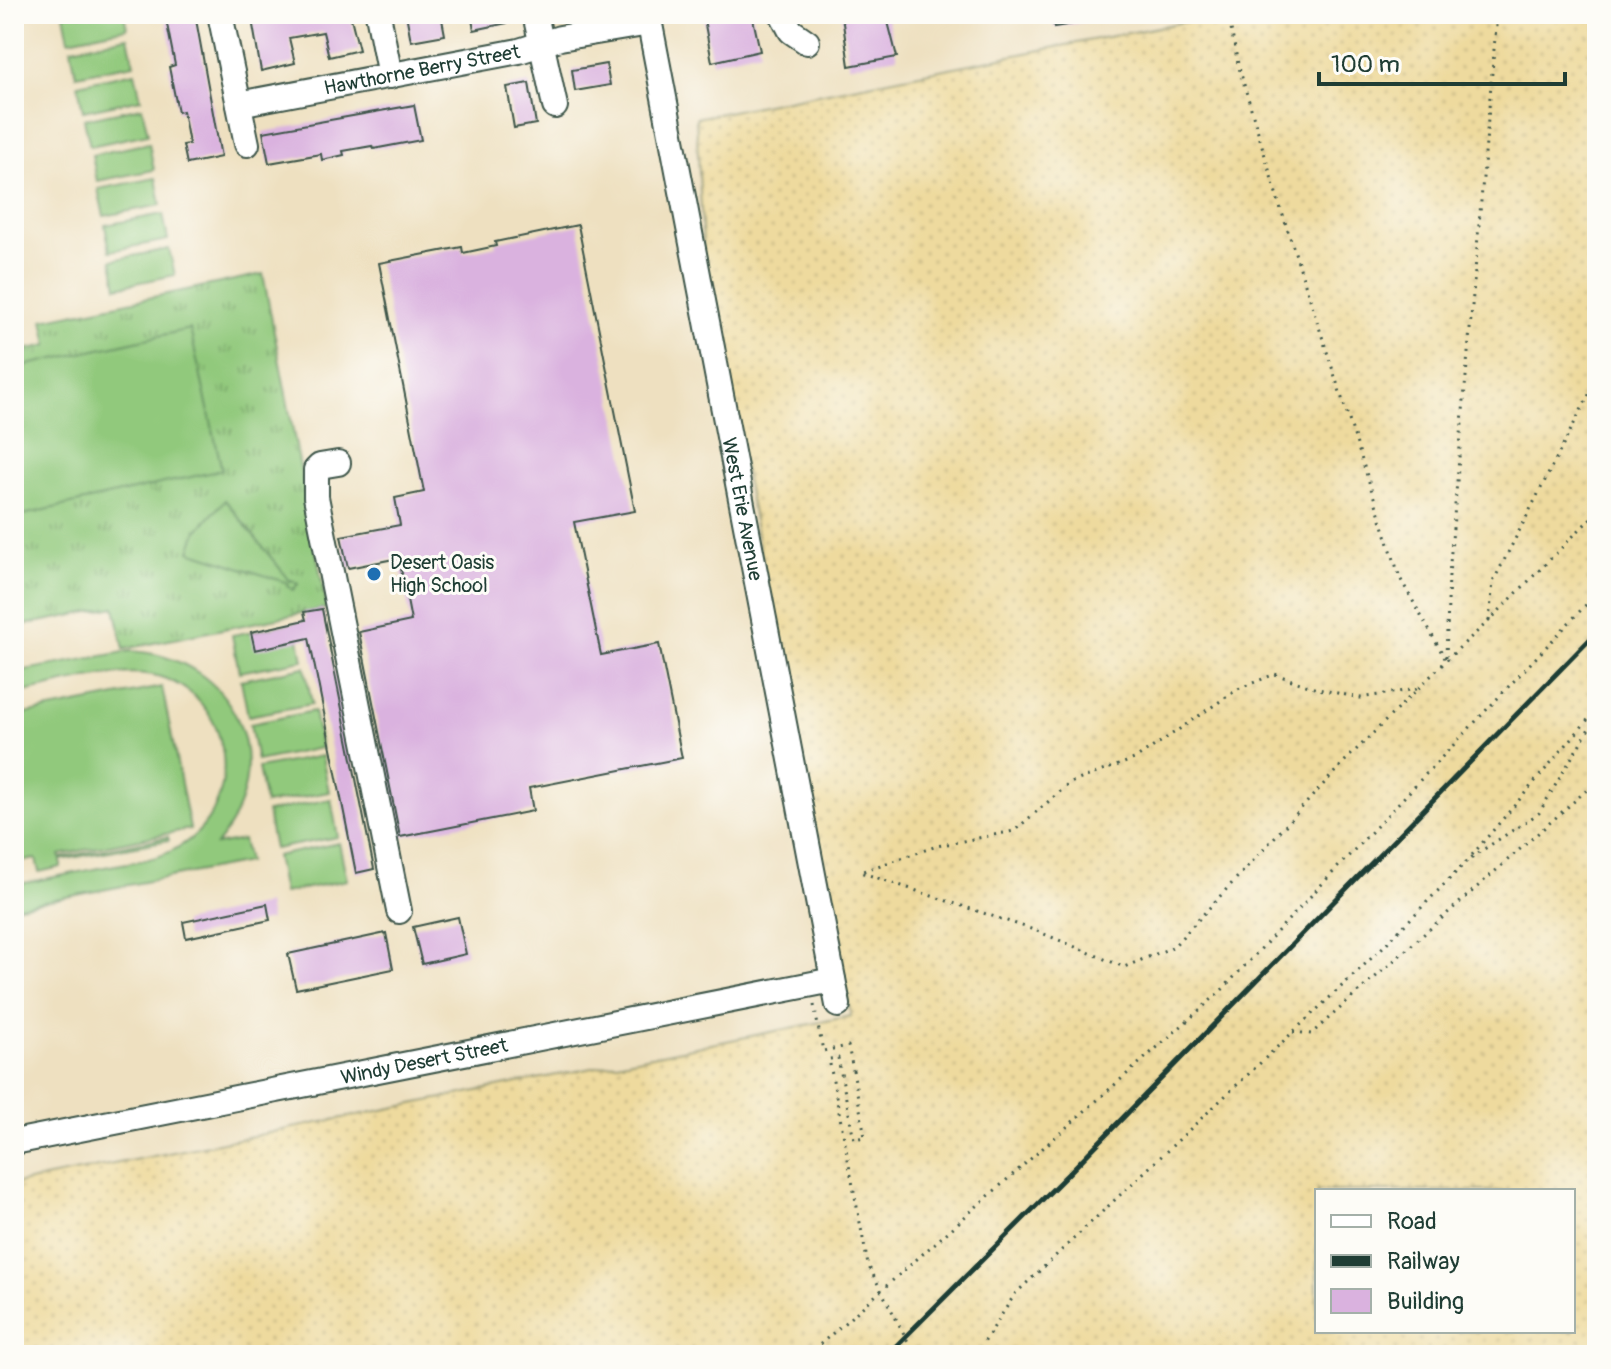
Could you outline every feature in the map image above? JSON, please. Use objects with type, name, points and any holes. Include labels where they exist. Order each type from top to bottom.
[{"type":"street","points":[[220,14],[247,144]]},
{"type":"street","points":[[378,14],[390,76]]},
{"type":"street","points":[[535,14],[555,106]]},
{"type":"street","points":[[782,14],[791,31],[807,42]]},
{"type":"street","name":"Hawthorne Berry Street","points":[[239,104],[519,51],[560,38],[649,18]]},
{"type":"street","name":"West Erie Avenue","points":[[649,18],[822,983],[838,1005]]},
{"type":"street","points":[[338,463],[320,466],[316,470],[316,497],[399,911]]},
{"type":"street","name":"Windy Desert Street","points":[[14,1142],[822,983]]},
{"type":"path","points":[[1228,14],[1238,64],[1278,200],[1400,578],[1446,660]]},
{"type":"path","points":[[1446,660],[1450,559],[1497,14]]},
{"type":"path","points":[[1489,621],[1493,582],[1597,379]]},
{"type":"path","points":[[1417,689],[1360,698],[1314,688],[1275,674],[1238,689],[1137,758],[1070,783],[1014,831],[937,846],[860,872],[1037,931],[1124,967],[1173,947],[1345,761],[1597,512]]},
{"type":"path","points":[[808,1355],[1220,992],[1597,593]]},
{"type":"path","points":[[1467,861],[1539,813],[1597,712]]},
{"type":"path","points":[[976,1355],[1015,1294],[1378,952],[1467,861],[1597,712]]},
{"type":"path","points":[[1292,1032],[1311,1034],[1597,781]]},
{"type":"path","points":[[822,983],[823,1051],[848,1046],[865,1137],[854,1139],[838,1058],[829,1059],[868,1265],[915,1355]]},
{"type":"green space","points":[[64,14],[124,14],[127,28],[69,40]]},
{"type":"green space","points":[[128,37],[134,64],[76,75],[71,48]]},
{"type":"green space","points":[[135,72],[141,99],[83,111],[78,84]]},
{"type":"green space","points":[[142,107],[148,134],[90,146],[84,119]]},
{"type":"green space","points":[[149,143],[154,170],[97,181],[92,155]]},
{"type":"green space","points":[[156,178],[161,205],[104,216],[98,189]]},
{"type":"green space","points":[[163,214],[168,240],[110,251],[105,225]]},
{"type":"green space","points":[[169,249],[175,275],[117,287],[112,260]]},
{"type":"green space","points":[[263,274],[327,608],[124,649],[115,607],[14,627],[14,352],[48,345],[43,320]]},
{"type":"green space","points":[[190,329],[222,470],[14,517],[14,368]]},
{"type":"green space","points":[[225,500],[290,581],[298,584],[293,590],[287,586],[288,583],[190,551],[197,531]]},
{"type":"green space","points":[[296,623],[303,660],[239,672],[232,635]]},
{"type":"green space","points":[[130,651],[167,657],[197,672],[221,693],[238,720],[246,749],[246,781],[236,814],[216,845],[243,840],[248,862],[14,907],[14,885],[160,856],[199,831],[214,808],[222,782],[223,754],[216,728],[202,705],[181,686],[153,675],[138,673],[84,679],[14,694],[14,672]]},
{"type":"green space","points":[[305,667],[312,704],[248,716],[241,680]]},
{"type":"green space","points":[[162,687],[190,829],[59,855],[60,858],[168,837],[169,840],[61,860],[61,867],[39,872],[36,859],[14,863],[14,716]]},
{"type":"green space","points":[[314,711],[321,748],[257,761],[250,724]]},
{"type":"green space","points":[[322,756],[329,792],[265,804],[258,768]]},
{"type":"green space","points":[[331,799],[338,837],[274,849],[267,812]]},
{"type":"green space","points":[[339,843],[347,880],[283,893],[276,856]]},
{"type":"sand","points":[[1206,14],[1597,14],[1597,1355],[14,1355],[14,1184],[851,1016],[704,264],[696,118],[1204,18]]},
{"type":"building","points":[[165,14],[195,14],[221,157],[187,164],[183,145],[189,144],[183,111],[178,112],[169,67],[175,65]]},
{"type":"building","points":[[251,14],[350,14],[359,50],[329,57],[323,32],[289,38],[295,63],[261,71]]},
{"type":"building","points":[[406,14],[441,14],[445,35],[411,41]]},
{"type":"building","points":[[471,14],[520,14],[521,20],[474,30]]},
{"type":"building","points":[[703,14],[752,14],[760,51],[712,62]]},
{"type":"building","points":[[886,14],[897,57],[849,66],[842,16]]},
{"type":"building","points":[[1052,14],[1090,14],[1091,21],[1054,27]]},
{"type":"building","points":[[606,64],[610,85],[575,91],[572,70]]},
{"type":"building","points":[[529,83],[536,124],[514,128],[507,87]]},
{"type":"building","points":[[414,105],[421,140],[343,151],[344,155],[322,160],[321,154],[269,163],[263,132]]},
{"type":"building","points":[[578,225],[635,511],[574,522],[601,655],[659,644],[682,758],[529,788],[533,811],[400,837],[359,632],[411,621],[399,558],[348,568],[341,536],[400,525],[395,498],[424,492],[379,263],[462,247],[463,253],[496,246],[495,242]]},
{"type":"building","points":[[322,609],[374,869],[356,873],[309,638],[255,650],[251,632],[306,620],[304,612]]},
{"type":"building","points":[[267,904],[270,920],[186,938],[183,922]]},
{"type":"building","points":[[458,917],[466,954],[422,964],[413,927]]},
{"type":"building","points":[[386,933],[393,969],[296,989],[288,954]]},
{"type":"railway","points":[[887,1355],[1597,632]]},
{"type":"place","name":"Desert Oasis High School","points":[[374,574]]}]
